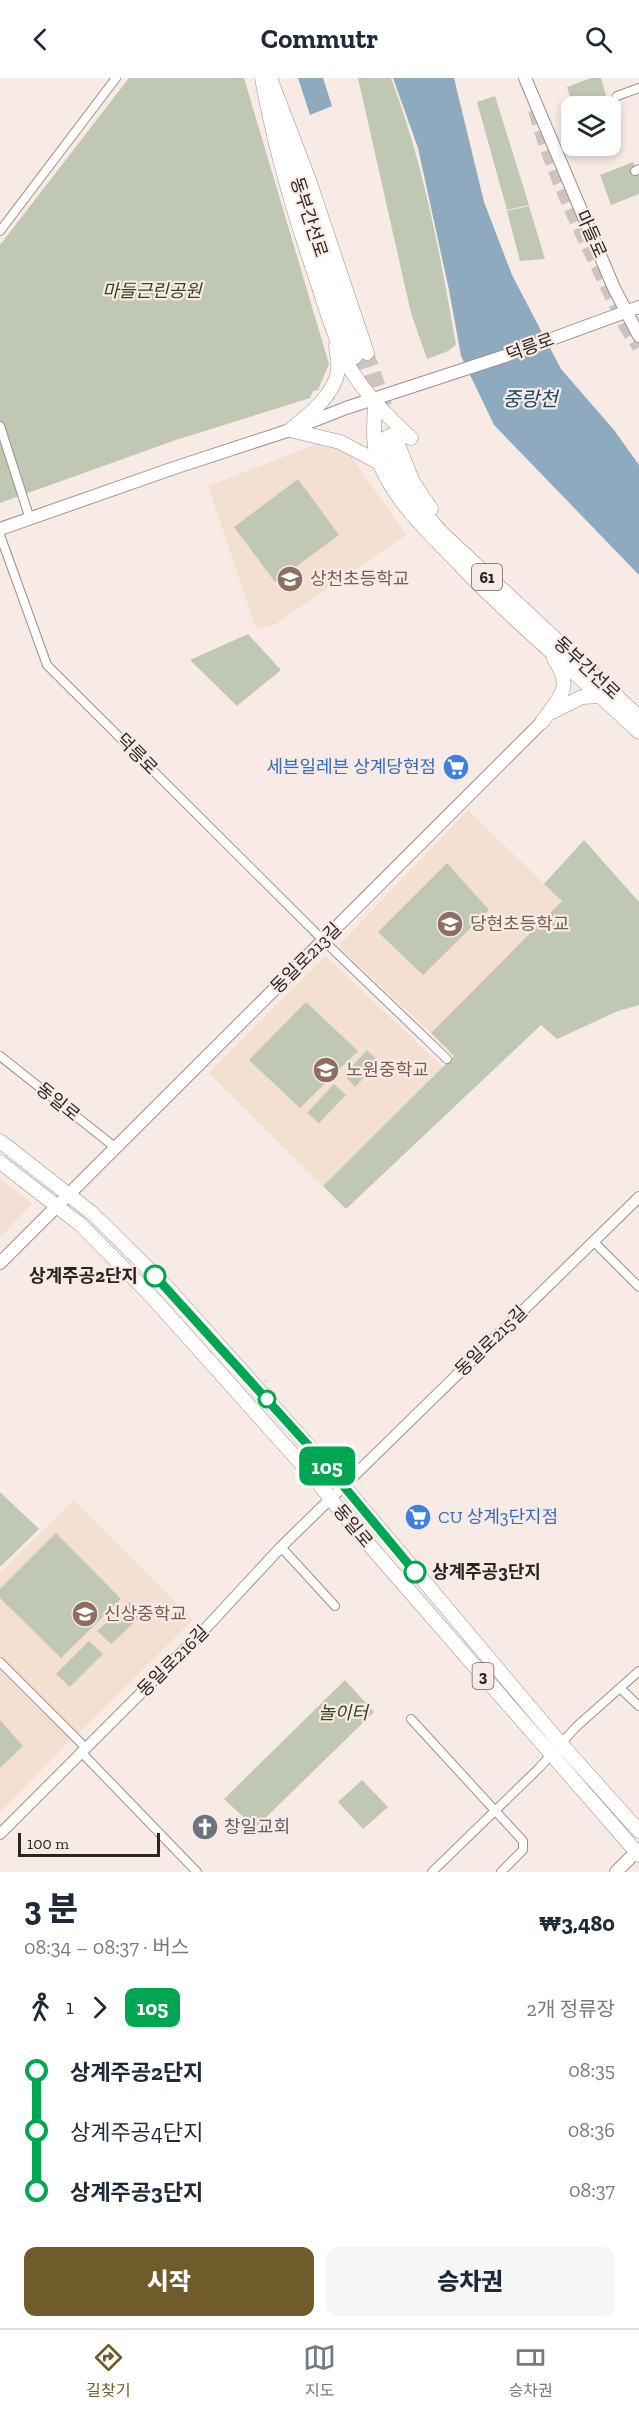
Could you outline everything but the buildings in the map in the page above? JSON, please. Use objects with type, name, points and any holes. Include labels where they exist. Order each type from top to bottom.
[{"type":"main road","points":[[263,78],[273,138],[284,178],[334,333],[352,370],[411,438],[396,433],[387,436],[380,443],[378,462]]},
{"type":"main road","name":"동부간선로","points":[[263,78],[361,355],[309,180],[270,78]]},
{"type":"main road","name":"마들로","points":[[525,78],[626,312],[639,336]]},
{"type":"main road","name":"마들로","points":[[533,78],[547,130]]},
{"type":"main road","name":"덕릉로","points":[[0,529],[639,307]]},
{"type":"main road","points":[[290,430],[314,410],[329,392],[338,373],[334,333]]},
{"type":"main road","points":[[375,399],[374,438],[378,462],[402,501],[426,532],[504,609],[550,642],[639,732]]},
{"type":"main road","points":[[290,430],[340,442],[378,462]]},
{"type":"main road","name":"동부간선로","points":[[534,618],[463,555],[407,493],[393,445],[413,482],[437,516],[534,618],[550,642],[639,717]]},
{"type":"main road","points":[[463,555],[491,597]]},
{"type":"main road","points":[[542,722],[566,683],[550,642]]},
{"type":"main road","points":[[542,722],[565,704],[582,697],[601,696]]},
{"type":"main road","name":"동일로213길","points":[[0,1263],[542,722]]},
{"type":"main road","name":"동일로","points":[[0,1141],[92,1213],[166,1286],[343,1485],[638,1852]]},
{"type":"main road","name":"동일로","points":[[0,1162],[81,1225],[153,1298],[556,1749],[639,1831]]},
{"type":"main road","points":[[616,1872],[638,1852]]},
{"type":"street","points":[[0,231],[116,78]]},
{"type":"street","points":[[617,96],[639,88]]},
{"type":"street","points":[[0,426],[30,519]]},
{"type":"street","name":"덕릉로","points":[[0,535],[47,665],[324,941],[447,1059]]},
{"type":"street","name":"동일로","points":[[0,1056],[116,1148]]},
{"type":"street","name":"동일로215길","points":[[343,1485],[639,1197]]},
{"type":"street","points":[[593,1241],[639,1287]]},
{"type":"street","name":"동일로216길","points":[[0,1834],[204,1630],[281,1547],[343,1485]]},
{"type":"street","points":[[281,1547],[335,1606]]},
{"type":"street","points":[[0,1662],[197,1872]]},
{"type":"street","points":[[432,1872],[576,1727],[639,1671]]},
{"type":"street","points":[[621,1689],[639,1706]]},
{"type":"street","points":[[411,1719],[524,1841],[523,1850],[501,1872]]},
{"type":"shaded area","name":"상천초등학교","points":[[317,444],[337,448],[351,456],[406,535],[276,624],[256,629],[208,486]]},
{"type":"shaded area","name":"당현초등학교","points":[[468,810],[562,901],[431,1033],[338,946]]},
{"type":"shaded area","name":"노원중학교","points":[[325,956],[443,1067],[323,1186],[209,1073]]},
{"type":"shaded area","points":[[0,1179],[32,1203],[0,1238]]},
{"type":"shaded area","points":[[74,1500],[193,1620],[78,1734],[0,1655],[0,1573]]},
{"type":"shaded area","points":[[0,1669],[71,1740],[0,1812]]},
{"type":"green space","name":"마들근린공원","points":[[129,78],[244,78],[329,364],[318,390],[313,391],[310,398],[176,440],[0,503],[0,245]]},
{"type":"green space","points":[[358,78],[391,78],[422,177],[456,345],[448,351],[427,359],[411,313]]},
{"type":"green space","points":[[591,78],[601,78],[606,96],[570,96],[567,87]]},
{"type":"green space","points":[[495,96],[529,205],[507,210],[477,102]]},
{"type":"green space","points":[[633,162],[639,177],[639,194],[611,205],[600,175]]},
{"type":"green space","points":[[529,206],[545,259],[520,261],[507,211]]},
{"type":"green space","points":[[298,479],[339,535],[275,582],[234,527]]},
{"type":"green space","points":[[248,634],[281,670],[237,706],[190,660]]},
{"type":"green space","points":[[584,840],[639,902],[639,1005],[618,1011],[557,1039],[541,1025],[346,1209],[323,1186],[454,1056],[431,1033],[562,901],[544,884]]},
{"type":"green space","points":[[447,863],[489,910],[423,975],[378,932]]},
{"type":"green space","points":[[306,1002],[358,1051],[300,1108],[249,1060]]},
{"type":"green space","points":[[367,1050],[379,1062],[355,1087],[344,1075]]},
{"type":"green space","points":[[334,1084],[346,1095],[319,1123],[307,1113]]},
{"type":"green space","points":[[0,1492],[39,1529],[0,1567]]},
{"type":"green space","points":[[56,1533],[121,1599],[61,1658],[0,1598],[0,1589]]},
{"type":"green space","points":[[130,1602],[141,1616],[111,1644],[97,1631]]},
{"type":"green space","points":[[89,1641],[103,1654],[70,1687],[56,1674]]},
{"type":"green space","name":"놀이터","points":[[345,1680],[374,1712],[255,1828],[224,1799]]},
{"type":"green space","points":[[0,1720],[23,1746],[0,1768]]},
{"type":"green space","points":[[362,1780],[388,1807],[363,1829],[338,1802]]},
{"type":"water","points":[[298,78],[323,78],[332,106],[310,115]]},
{"type":"water","name":"중랑천","points":[[393,78],[454,78],[484,202],[512,275],[561,369],[614,430],[639,465],[639,575],[494,425],[461,356],[418,148]]},
{"type":"tunnel","points":[[535,110],[553,166],[576,220],[626,327],[639,347]]},
{"type":"tunnel","points":[[367,353],[386,408]]},
{"type":"tunnel","points":[[355,357],[367,389]]},
{"type":"bus line","name":"105","points":[[155,1276],[327,1466],[415,1572]]},
{"type":"place","name":"상천초등학교","points":[[290,579]]},
{"type":"place","name":"세븐일레븐 상계당현점","points":[[456,767]]},
{"type":"place","name":"당현초등학교","points":[[450,924]]},
{"type":"place","name":"노원중학교","points":[[326,1070]]},
{"type":"place","name":"상계주공2단지","points":[[155,1276]]},
{"type":"place","name":"CU 상계3단지점","points":[[418,1517]]},
{"type":"place","name":"상계주공3단지","points":[[415,1572]]},
{"type":"place","name":"신상중학교","points":[[85,1614]]},
{"type":"place","name":"창일교회","points":[[205,1827]]}]
